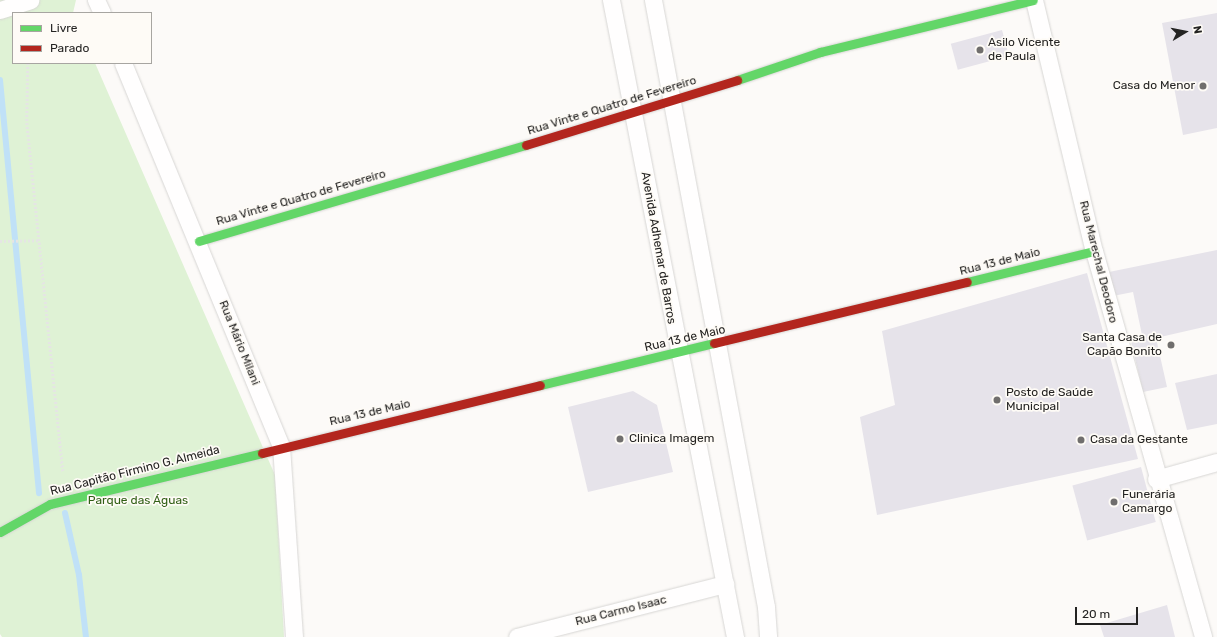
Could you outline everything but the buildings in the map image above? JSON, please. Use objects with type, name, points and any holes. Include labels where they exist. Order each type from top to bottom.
[{"type":"street","points":[[0,10],[30,0]]},
{"type":"street","points":[[96,0],[102,12]]},
{"type":"street","name":"Avenida Adhemar de Barros","points":[[611,0],[678,354],[735,637]]},
{"type":"street","points":[[653,0],[766,606],[768,637]]},
{"type":"street","name":"Rua Vinte e Quatro de Fevereiro","points":[[199,241],[672,102],[820,52],[1033,0]]},
{"type":"street","name":"Rua Marechal Deodoro","points":[[1033,0],[1094,251],[1156,479],[1203,637]]},
{"type":"street","name":"Rua Mário Milani","points":[[123,64],[199,241],[281,446],[294,637]]},
{"type":"street","name":"Rua 13 de Maio","points":[[281,446],[678,354],[1094,251]]},
{"type":"street","name":"Rua Capitão Firmino G. Almeida","points":[[0,532],[50,504],[281,446]]},
{"type":"street","points":[[1156,479],[1217,462]]},
{"type":"street","name":"Rua Carmo Isaac","points":[[517,637],[725,584]]},
{"type":"path","points":[[28,64],[27,123],[63,472]]},
{"type":"path","points":[[0,241],[39,240]]},
{"type":"green space","name":"Parque das Águas","points":[[0,0],[76,0],[73,12],[12,12],[12,64],[95,64],[275,475],[284,637],[2,637],[0,634]]},
{"type":"waterway","points":[[0,80],[39,493]]},
{"type":"waterway","points":[[65,513],[79,575],[86,637]]},
{"type":"traffic: fast","points":[[737,80],[820,52],[1033,0]]},
{"type":"traffic: fast","points":[[199,241],[526,145]]},
{"type":"traffic: fast","points":[[967,282],[1094,251]]},
{"type":"traffic: fast","points":[[540,385],[714,343]]},
{"type":"traffic: fast","points":[[0,532],[50,504],[262,453]]},
{"type":"traffic: jam","points":[[526,145],[737,80]]},
{"type":"traffic: jam","points":[[714,343],[967,282]]},
{"type":"traffic: jam","points":[[262,453],[540,385]]},
{"type":"place","name":"Asilo Vicente de Paula","points":[[980,50]]},
{"type":"place","name":"Casa do Menor","points":[[1203,86]]},
{"type":"place","name":"Santa Casa de Capão Bonito","points":[[1171,345]]},
{"type":"place","name":"Posto de Saúde Municipal","points":[[997,400]]},
{"type":"place","name":"Clinica Imagem","points":[[620,439]]},
{"type":"place","name":"Casa da Gestante","points":[[1081,440]]},
{"type":"place","name":"Funerária Camargo","points":[[1114,502]]}]
